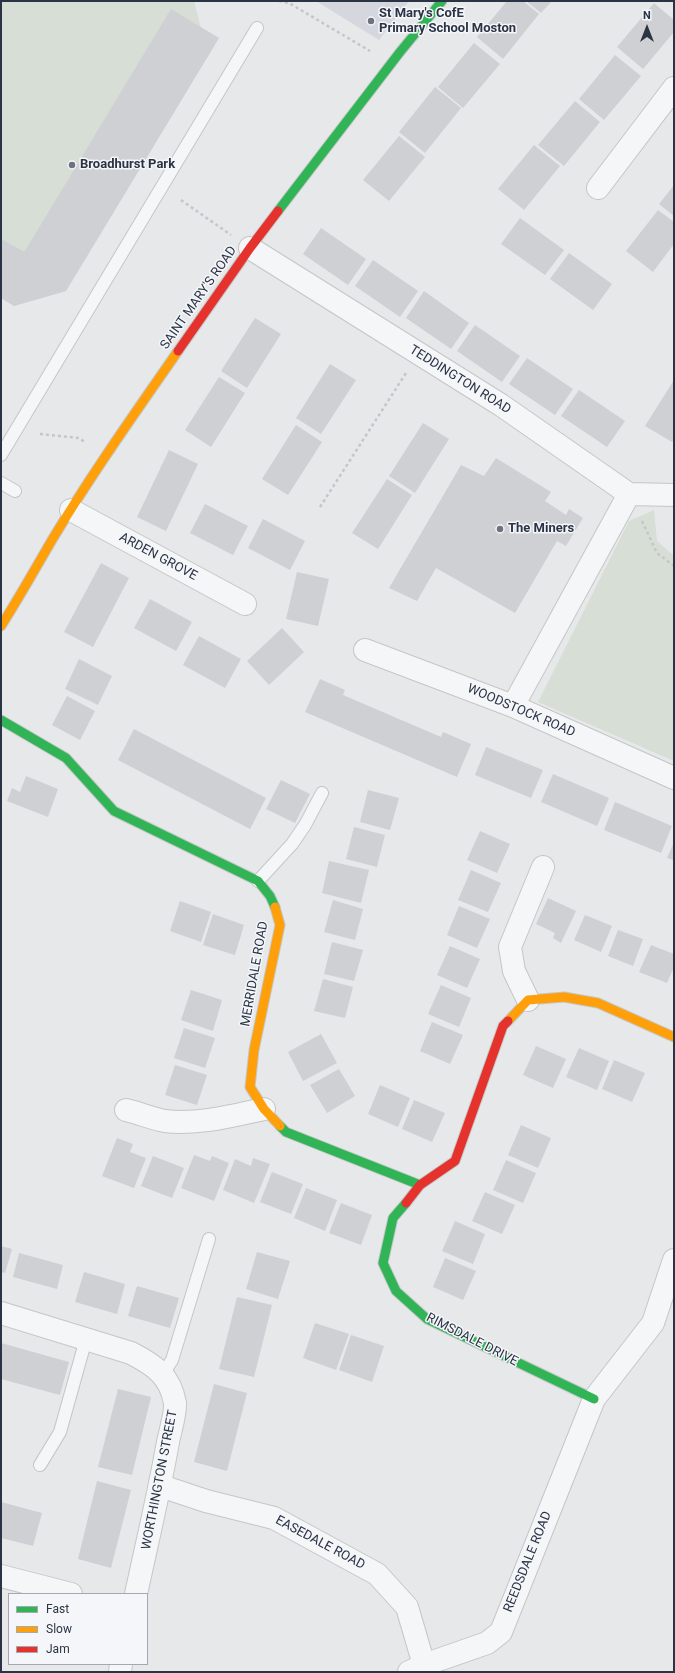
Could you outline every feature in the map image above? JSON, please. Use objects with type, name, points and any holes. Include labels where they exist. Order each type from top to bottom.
[{"type":"street","name":"SAINT MARY'S ROAD","points":[[1,626],[20,597],[52,540],[106,456],[250,248],[391,63],[442,1]]},
{"type":"street","points":[[598,188],[674,88]]},
{"type":"street","name":"TEDDINGTON ROAD","points":[[250,248],[501,405],[630,494]]},
{"type":"street","points":[[513,706],[630,494],[674,495]]},
{"type":"street","name":"ARDEN GROVE","points":[[71,510],[245,604]]},
{"type":"street","name":"WOODSTOCK ROAD","points":[[365,650],[513,706],[674,778]]},
{"type":"street","name":"MERRIDALE ROAD","points":[[1,720],[66,758],[114,811],[258,882],[272,898],[277,909],[280,925],[254,1050],[250,1087],[264,1109],[286,1132],[420,1185]]},
{"type":"street","points":[[543,867],[510,947],[514,971],[528,1000],[564,997],[598,1003],[674,1037]]},
{"type":"street","name":"RIMSDALE DRIVE","points":[[528,1000],[503,1026],[455,1161],[420,1185],[394,1218],[384,1263],[396,1291],[427,1319],[594,1399]]},
{"type":"street","points":[[126,1110],[165,1121],[198,1121],[231,1117],[264,1109]]},
{"type":"street","points":[[594,1399],[653,1323],[674,1260]]},
{"type":"street","name":"WORTHINGTON STREET","points":[[1,1313],[131,1353],[149,1362],[163,1374],[171,1389],[175,1404],[160,1486],[136,1593]]},
{"type":"street","name":"REEDSDALE ROAD","points":[[429,1667],[487,1643],[501,1632],[594,1399]]},
{"type":"street","name":"EASEDALE ROAD","points":[[160,1486],[206,1501],[274,1518],[377,1574],[407,1607],[429,1667]]},
{"type":"street","points":[[1,1576],[67,1593]]},
{"type":"lane","points":[[1,455],[257,28]]},
{"type":"lane","points":[[1,483],[15,491]]},
{"type":"lane","points":[[258,882],[292,844],[305,825],[322,793]]},
{"type":"lane","points":[[163,1374],[172,1360],[208,1239]]},
{"type":"lane","points":[[40,1465],[60,1432],[86,1339]]},
{"type":"path","points":[[279,1],[289,4],[391,63]]},
{"type":"path","points":[[181,200],[250,248]]},
{"type":"path","points":[[320,507],[418,353]]},
{"type":"path","points":[[40,434],[79,438],[106,456]]},
{"type":"path","points":[[630,494],[657,553],[674,566]]},
{"type":"shaded area","name":"Broadhurst Park","points":[[1,1],[194,1],[201,28],[219,38],[66,291],[14,306],[1,298]]},
{"type":"shaded area","name":"St Mary's CofE Primary School Moston","points":[[316,1],[409,1],[379,40]]},
{"type":"shaded area","points":[[654,510],[657,541],[674,556],[674,761],[538,702],[629,521]]},
{"type":"building","points":[[507,1],[523,1],[539,14],[503,59],[477,37]]},
{"type":"building","points":[[526,1],[552,1],[541,13]]},
{"type":"building","points":[[654,3],[674,20],[674,32],[643,69],[617,47]]},
{"type":"building","points":[[171,9],[219,38],[66,291],[14,306],[1,298],[1,239],[25,251]]},
{"type":"building","points":[[474,43],[500,64],[463,108],[438,87]]},
{"type":"building","points":[[615,55],[641,76],[604,120],[579,99]]},
{"type":"building","points":[[435,87],[461,108],[425,153],[399,132]]},
{"type":"building","points":[[575,101],[600,122],[564,166],[538,145]]},
{"type":"building","points":[[399,136],[425,157],[389,201],[363,180]]},
{"type":"building","points":[[534,145],[560,166],[524,210],[498,189]]},
{"type":"building","points":[[674,185],[674,216],[659,204]]},
{"type":"building","points":[[658,210],[674,222],[674,244],[653,272],[626,251]]},
{"type":"building","points":[[520,218],[564,250],[545,275],[501,244]]},
{"type":"building","points":[[321,228],[366,259],[348,285],[303,254]]},
{"type":"building","points":[[569,253],[612,284],[593,310],[550,279]]},
{"type":"building","points":[[373,260],[418,291],[400,317],[355,286]]},
{"type":"building","points":[[424,291],[469,323],[451,349],[406,318]]},
{"type":"building","points":[[255,318],[281,334],[247,388],[221,371]]},
{"type":"building","points":[[475,325],[520,356],[502,382],[457,351]]},
{"type":"building","points":[[527,358],[573,389],[555,415],[509,384]]},
{"type":"building","points":[[330,364],[356,380],[321,434],[296,418]]},
{"type":"building","points":[[219,377],[245,393],[211,447],[185,430]]},
{"type":"building","points":[[674,380],[674,439],[672,442],[645,426]]},
{"type":"building","points":[[579,390],[625,421],[607,447],[561,416]]},
{"type":"building","points":[[423,423],[449,439],[415,493],[389,476]]},
{"type":"building","points":[[296,425],[322,442],[288,495],[262,479]]},
{"type":"building","points":[[169,450],[198,464],[166,531],[137,517]]},
{"type":"building","name":"The Miners","points":[[496,458],[551,492],[545,501],[566,515],[569,509],[583,518],[566,546],[557,541],[515,613],[436,568],[417,601],[389,588],[461,465],[484,476]]},
{"type":"building","points":[[387,479],[412,495],[378,549],[352,533]]},
{"type":"building","points":[[205,504],[248,526],[233,555],[190,533]]},
{"type":"building","points":[[263,519],[305,541],[290,570],[248,548]]},
{"type":"building","points":[[101,563],[129,578],[93,647],[64,632]]},
{"type":"building","points":[[297,572],[329,579],[318,626],[286,619]]},
{"type":"building","points":[[150,599],[192,622],[176,651],[134,628]]},
{"type":"building","points":[[282,628],[304,652],[269,685],[247,661]]},
{"type":"building","points":[[199,636],[241,659],[225,688],[183,665]]},
{"type":"building","points":[[79,659],[112,676],[98,705],[65,689]]},
{"type":"building","points":[[320,679],[345,690],[343,695],[441,737],[443,732],[471,744],[457,777],[305,712]]},
{"type":"building","points":[[67,696],[95,711],[80,740],[52,725]]},
{"type":"building","points":[[134,729],[266,798],[250,829],[118,760]]},
{"type":"building","points":[[486,747],[543,770],[531,798],[475,775]]},
{"type":"building","points":[[553,774],[609,798],[597,826],[541,802]]},
{"type":"building","points":[[26,776],[58,789],[48,817],[7,801],[12,788],[20,792]]},
{"type":"building","points":[[281,780],[310,794],[295,823],[266,809]]},
{"type":"building","points":[[368,790],[399,798],[390,830],[360,822]]},
{"type":"building","points":[[615,802],[672,826],[661,853],[604,830]]},
{"type":"building","points":[[354,827],[385,835],[377,867],[346,859]]},
{"type":"building","points":[[480,831],[510,844],[497,873],[467,860]]},
{"type":"building","points":[[674,842],[674,860],[667,858]]},
{"type":"building","points":[[329,861],[369,870],[361,903],[322,893]]},
{"type":"building","points":[[471,870],[501,883],[488,912],[458,900]]},
{"type":"building","points":[[548,898],[576,911],[561,943],[553,938],[555,933],[536,924]]},
{"type":"building","points":[[333,900],[363,909],[355,940],[324,932]]},
{"type":"building","points":[[180,901],[211,912],[201,942],[170,931]]},
{"type":"building","points":[[459,906],[490,919],[477,948],[447,935]]},
{"type":"building","points":[[213,914],[244,925],[235,955],[203,945]]},
{"type":"building","points":[[585,915],[612,926],[601,952],[574,940]]},
{"type":"building","points":[[618,930],[643,939],[633,966],[608,956]]},
{"type":"building","points":[[332,942],[363,950],[354,981],[324,974]]},
{"type":"building","points":[[651,945],[674,954],[674,967],[667,983],[639,972]]},
{"type":"building","points":[[450,946],[480,959],[467,988],[437,975]]},
{"type":"building","points":[[323,979],[353,987],[345,1018],[314,1011]]},
{"type":"building","points":[[441,985],[471,998],[459,1027],[428,1014]]},
{"type":"building","points":[[191,990],[222,1000],[213,1031],[181,1020]]},
{"type":"building","points":[[432,1022],[463,1035],[450,1064],[420,1051]]},
{"type":"building","points":[[184,1028],[215,1038],[205,1068],[174,1058]]},
{"type":"building","points":[[321,1034],[337,1063],[303,1081],[288,1052]]},
{"type":"building","points":[[536,1046],[566,1059],[553,1088],[523,1075]]},
{"type":"building","points":[[579,1048],[609,1061],[597,1090],[566,1077]]},
{"type":"building","points":[[614,1060],[645,1073],[632,1102],[602,1089]]},
{"type":"building","points":[[175,1065],[207,1075],[197,1105],[165,1095]]},
{"type":"building","points":[[339,1069],[355,1096],[327,1113],[310,1085]]},
{"type":"building","points":[[380,1085],[410,1098],[398,1127],[368,1114]]},
{"type":"building","points":[[414,1100],[445,1113],[432,1142],[402,1129]]},
{"type":"building","points":[[521,1125],[551,1138],[538,1168],[508,1155]]},
{"type":"building","points":[[117,1138],[133,1144],[130,1152],[146,1158],[134,1188],[102,1176]]},
{"type":"building","points":[[194,1155],[210,1161],[212,1156],[229,1163],[214,1201],[181,1188]]},
{"type":"building","points":[[153,1156],[184,1168],[172,1198],[141,1186]]},
{"type":"building","points":[[253,1158],[270,1164],[254,1203],[223,1190],[235,1159],[251,1166]]},
{"type":"building","points":[[506,1160],[536,1173],[523,1203],[493,1190]]},
{"type":"building","points":[[272,1172],[303,1184],[291,1214],[260,1202]]},
{"type":"building","points":[[306,1188],[337,1200],[325,1231],[294,1218]]},
{"type":"building","points":[[485,1192],[515,1205],[502,1234],[472,1221]]},
{"type":"building","points":[[341,1203],[372,1215],[361,1245],[329,1233]]},
{"type":"building","points":[[455,1221],[485,1234],[473,1264],[442,1251]]},
{"type":"building","points":[[1,1246],[12,1249],[5,1273],[1,1272]]},
{"type":"building","points":[[257,1252],[290,1261],[278,1299],[246,1289]]},
{"type":"building","points":[[19,1253],[63,1265],[57,1289],[13,1277]]},
{"type":"building","points":[[445,1258],[476,1271],[463,1300],[433,1287]]},
{"type":"building","points":[[84,1272],[125,1284],[117,1314],[75,1302]]},
{"type":"building","points":[[137,1286],[179,1298],[170,1328],[128,1316]]},
{"type":"building","points":[[237,1297],[272,1305],[254,1377],[219,1369]]},
{"type":"building","points":[[315,1323],[349,1334],[336,1370],[303,1358]]},
{"type":"building","points":[[351,1335],[384,1346],[372,1382],[339,1370]]},
{"type":"building","points":[[1,1343],[69,1362],[60,1395],[1,1379]]},
{"type":"building","points":[[214,1384],[247,1393],[227,1471],[194,1462]]},
{"type":"building","points":[[118,1389],[151,1397],[132,1475],[98,1467]]},
{"type":"building","points":[[97,1481],[131,1490],[111,1568],[78,1559]]},
{"type":"building","points":[[1,1502],[42,1513],[33,1546],[1,1538]]},
{"type":"traffic: fast","points":[[278,211],[400,52],[442,1]]},
{"type":"traffic: fast","points":[[1,720],[66,758],[114,811],[258,881],[270,896],[275,907]]},
{"type":"traffic: fast","points":[[280,1126],[286,1132],[420,1185]]},
{"type":"traffic: fast","points":[[406,1203],[393,1218],[383,1263],[396,1291],[427,1319],[594,1399]]},
{"type":"traffic: slow","points":[[1,626],[82,492],[178,351]]},
{"type":"traffic: slow","points":[[275,907],[280,925],[254,1050],[250,1087],[264,1109],[280,1126]]},
{"type":"traffic: slow","points":[[508,1021],[528,1000],[564,997],[598,1003],[674,1037]]},
{"type":"traffic: jam","points":[[178,351],[250,248],[278,211]]},
{"type":"traffic: jam","points":[[406,1203],[420,1185],[455,1161],[503,1026],[508,1021]]},
{"type":"place","name":"St Mary's CofE Primary School Moston","points":[[371,21]]},
{"type":"place","name":"Broadhurst Park","points":[[72,165]]},
{"type":"place","name":"The Miners","points":[[500,529]]}]
